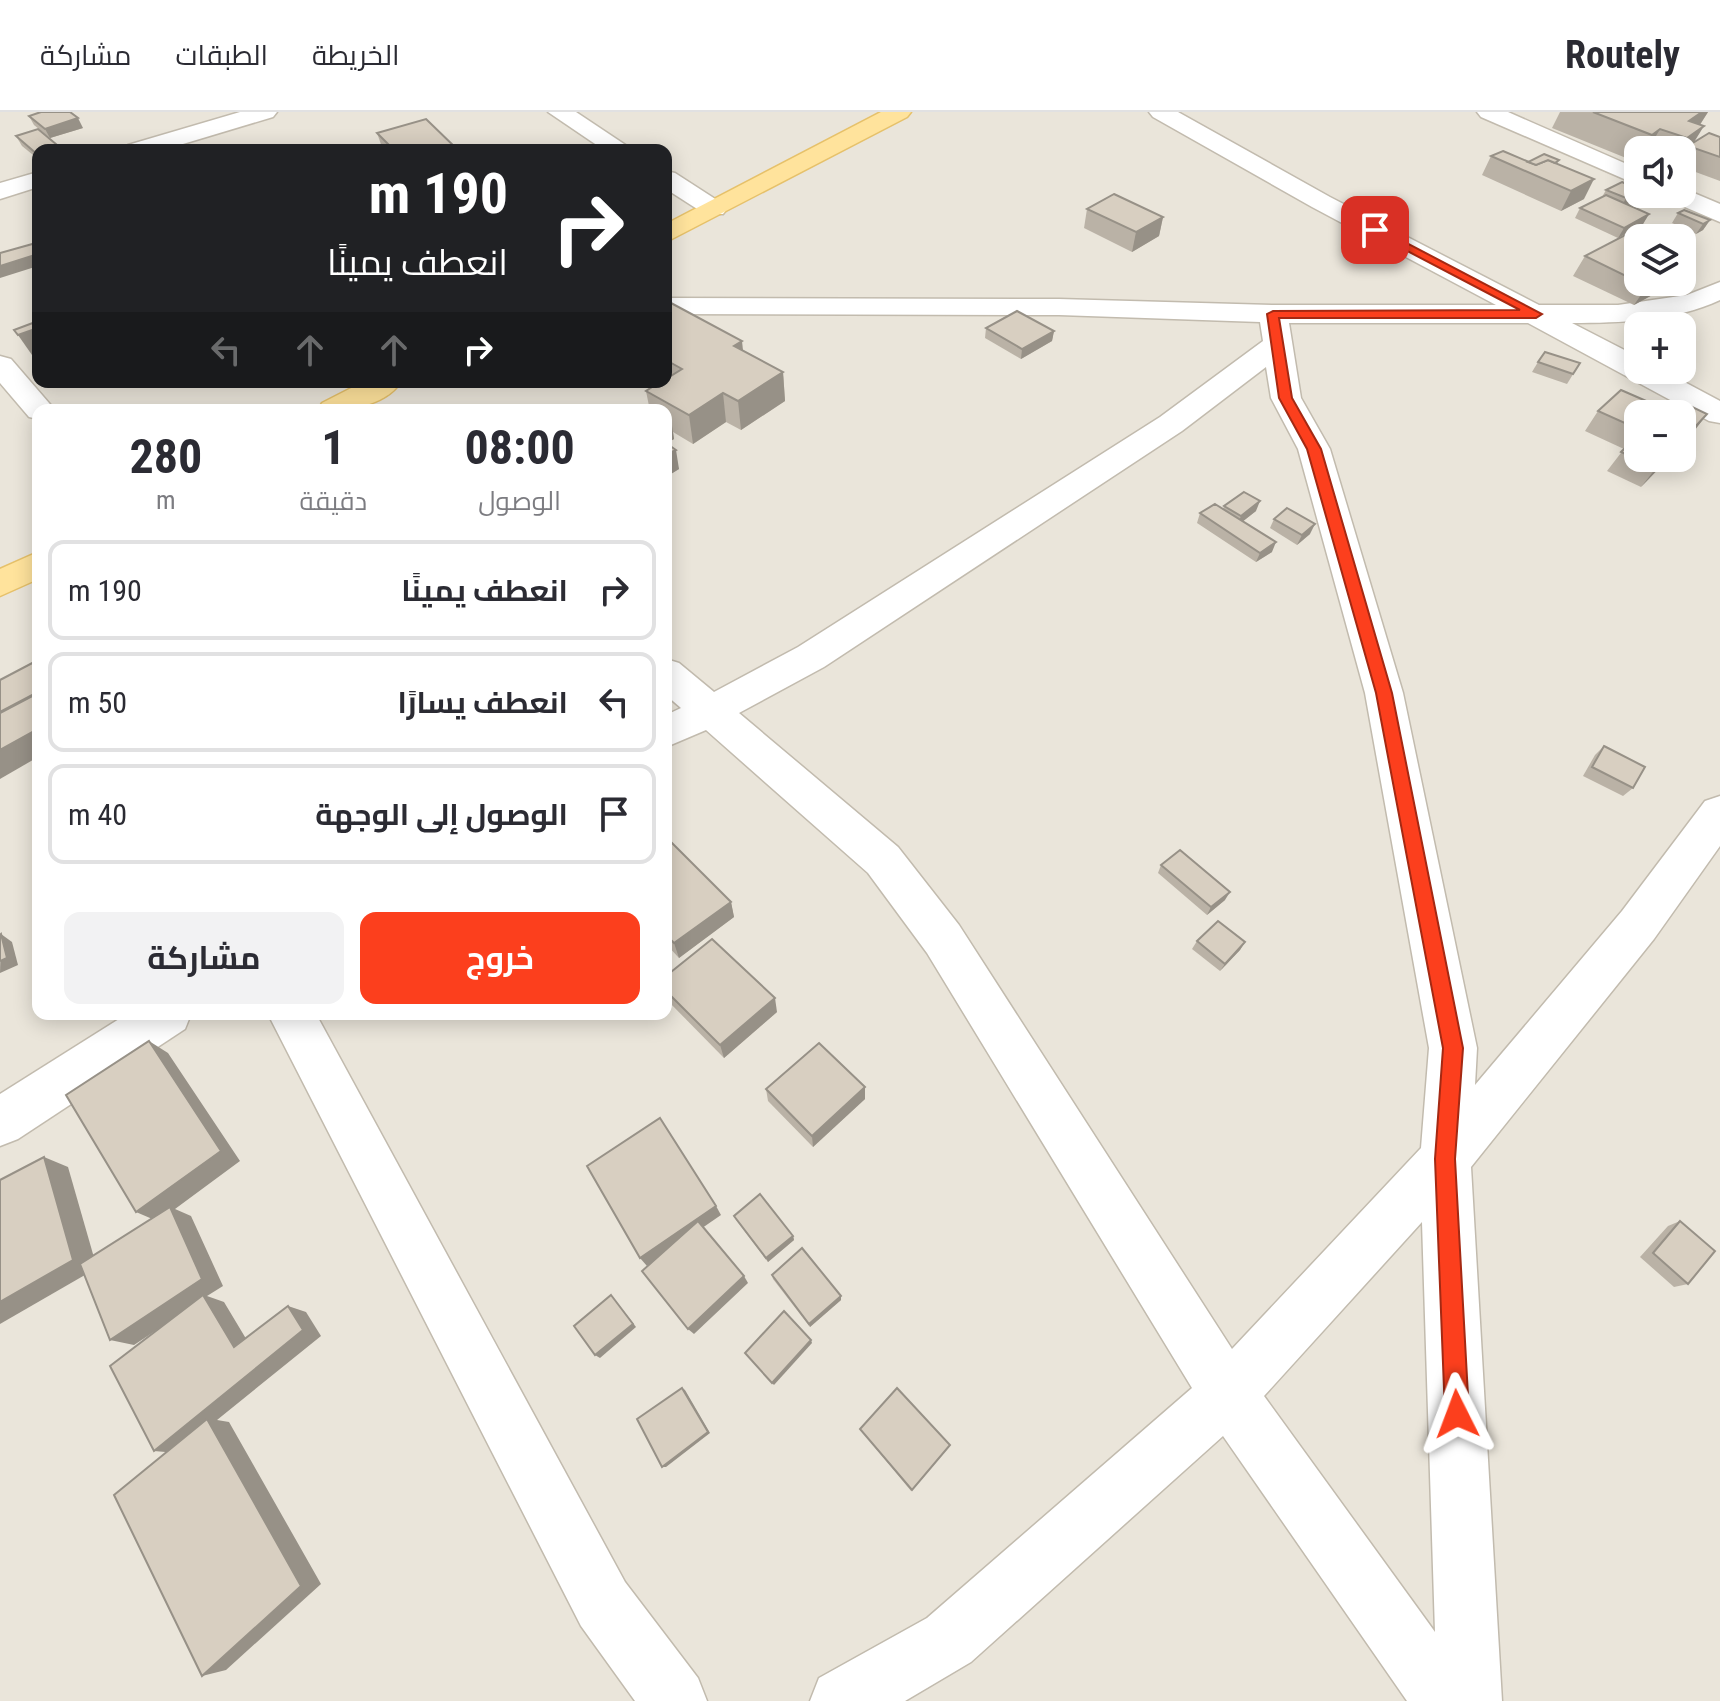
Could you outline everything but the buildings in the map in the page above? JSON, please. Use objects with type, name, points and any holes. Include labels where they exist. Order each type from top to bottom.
[{"type":"main road","points":[[672,231],[899,112]]},
{"type":"main road","points":[[354,404],[377,388]]},
{"type":"main road","points":[[0,584],[32,567]]},
{"type":"street","points":[[157,144],[265,112]]},
{"type":"street","points":[[560,112],[611,144]]},
{"type":"street","points":[[1161,112],[1321,202],[1624,362]]},
{"type":"street","points":[[1489,112],[1624,172]]},
{"type":"street","points":[[0,191],[32,181]]},
{"type":"street","points":[[672,182],[714,209]]},
{"type":"street","points":[[1696,203],[1720,214]]},
{"type":"street","points":[[672,306],[1059,307],[1275,330],[1536,314],[1618,314],[1694,302],[1720,290]]},
{"type":"street","points":[[687,721],[748,692],[824,649],[1171,424],[1275,330]]},
{"type":"street","points":[[1275,330],[1286,398],[1314,449],[1384,693],[1453,1048],[1445,1159],[1470,1701]]},
{"type":"street","points":[[0,365],[35,404]]},
{"type":"street","points":[[1665,384],[1720,414]]},
{"type":"street","points":[[672,687],[687,721],[883,860],[943,939],[1228,1394],[1446,1701]]},
{"type":"street","points":[[842,1701],[949,1640],[1228,1394],[1445,1159],[1638,925],[1720,813]]},
{"type":"street","points":[[0,1122],[159,1020]]},
{"type":"street","points":[[294,1020],[603,1604],[675,1701]]},
{"type":"shaded area","points":[[0,112],[1720,112],[1720,1701],[0,1701]]},
{"type":"route","points":[[1375,230],[1536,314],[1273,314],[1286,398],[1314,449],[1384,693],[1453,1048],[1445,1159],[1457,1414]]}]
